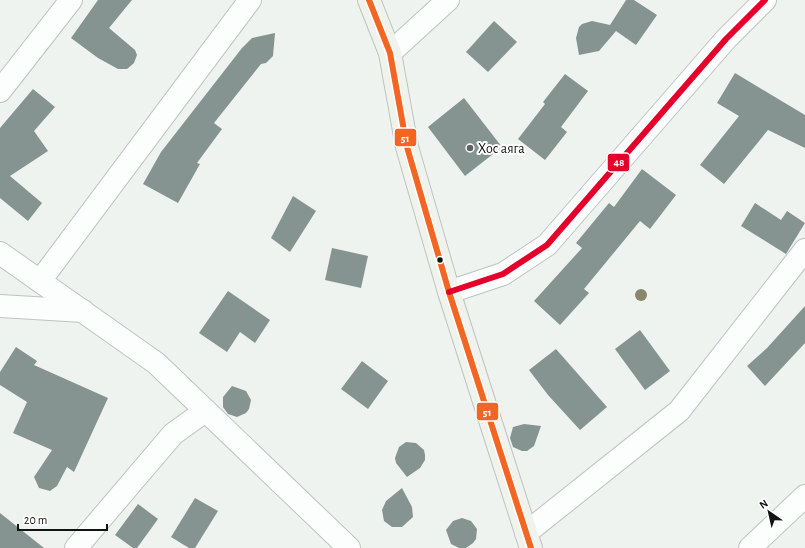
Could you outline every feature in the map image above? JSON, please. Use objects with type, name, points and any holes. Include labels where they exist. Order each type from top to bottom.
[{"type":"main road","points":[[369,0],[390,53],[407,147],[449,292],[529,541]]},
{"type":"street","points":[[0,91],[71,0]]},
{"type":"street","points":[[40,281],[250,0]]},
{"type":"street","points":[[390,53],[448,0]]},
{"type":"street","points":[[449,292],[504,274],[547,245],[726,39],[765,0]]},
{"type":"street","points":[[529,541],[679,411],[805,250]]},
{"type":"street","points":[[0,253],[156,363],[342,546]]},
{"type":"street","points":[[0,306],[83,311]]},
{"type":"street","points":[[76,548],[173,434],[205,411]]},
{"type":"street","points":[[750,548],[805,496]]},
{"type":"building","points":[[98,0],[132,0],[109,28],[135,50],[137,55],[134,63],[127,69],[118,69],[98,58],[71,38]]},
{"type":"building","points":[[626,0],[634,0],[657,15],[636,45],[616,31],[599,51],[579,55],[576,38],[579,27],[582,24],[592,21],[610,25]]},
{"type":"building","points":[[494,21],[517,42],[488,72],[466,52]]},
{"type":"building","points":[[275,33],[273,56],[266,63],[261,64],[214,123],[222,129],[197,163],[200,164],[178,203],[143,184],[161,152],[242,48],[252,38]]},
{"type":"building","points":[[735,73],[805,115],[805,148],[768,130],[724,184],[700,165],[739,116],[717,103]]},
{"type":"building","points":[[565,74],[588,91],[561,127],[567,132],[545,160],[518,139],[545,104],[543,102]]},
{"type":"building","points":[[33,89],[55,107],[34,131],[48,151],[10,176],[42,203],[28,221],[0,198],[0,128]]},
{"type":"building","points":[[464,98],[502,147],[465,176],[428,127]]},
{"type":"building","points":[[642,169],[676,195],[650,229],[640,221],[584,289],[589,293],[560,325],[534,301],[582,248],[576,243],[609,203],[614,207]]},
{"type":"building","points":[[293,196],[316,211],[290,252],[271,238]]},
{"type":"building","points":[[755,203],[781,220],[787,211],[805,223],[786,254],[741,226]]},
{"type":"building","points":[[332,248],[368,256],[361,288],[325,280]]},
{"type":"building","points":[[228,291],[270,320],[255,343],[240,332],[227,352],[199,333]]},
{"type":"building","points":[[805,306],[805,343],[765,386],[747,366],[767,348]]},
{"type":"building","points":[[640,330],[670,371],[645,390],[615,349]]},
{"type":"building","points":[[16,347],[37,361],[34,365],[108,398],[74,472],[67,467],[57,486],[50,491],[39,488],[34,477],[52,450],[13,433],[27,402],[0,385],[0,372]]},
{"type":"building","points":[[556,349],[607,407],[580,430],[548,395],[529,370]]},
{"type":"building","points":[[362,361],[388,381],[368,409],[341,389]]},
{"type":"building","points":[[232,386],[246,391],[251,400],[249,409],[246,413],[237,417],[228,414],[223,407],[223,397]]},
{"type":"building","points":[[524,424],[541,426],[534,446],[527,451],[522,451],[513,447],[510,438],[513,427]]},
{"type":"building","points":[[406,442],[416,443],[424,450],[425,455],[425,460],[420,468],[407,477],[396,463],[395,458],[399,447]]},
{"type":"building","points":[[402,488],[412,507],[413,517],[402,527],[392,527],[384,521],[382,510],[386,501]]},
{"type":"building","points":[[195,498],[218,511],[195,548],[189,548],[171,537]]},
{"type":"building","points":[[138,504],[158,519],[137,548],[133,548],[115,535]]},
{"type":"building","points":[[0,513],[44,548],[0,548]]},
{"type":"building","points":[[462,518],[471,521],[477,529],[476,539],[466,548],[459,548],[451,544],[446,530],[453,521]]},
{"type":"transit line","name":"51","points":[[369,0],[390,53],[407,147],[449,292],[531,548]]},
{"type":"transit line","name":"48","points":[[449,292],[503,274],[547,245],[726,39],[765,0]]},
{"type":"place","name":"Хос аяга","points":[[470,148]]}]
